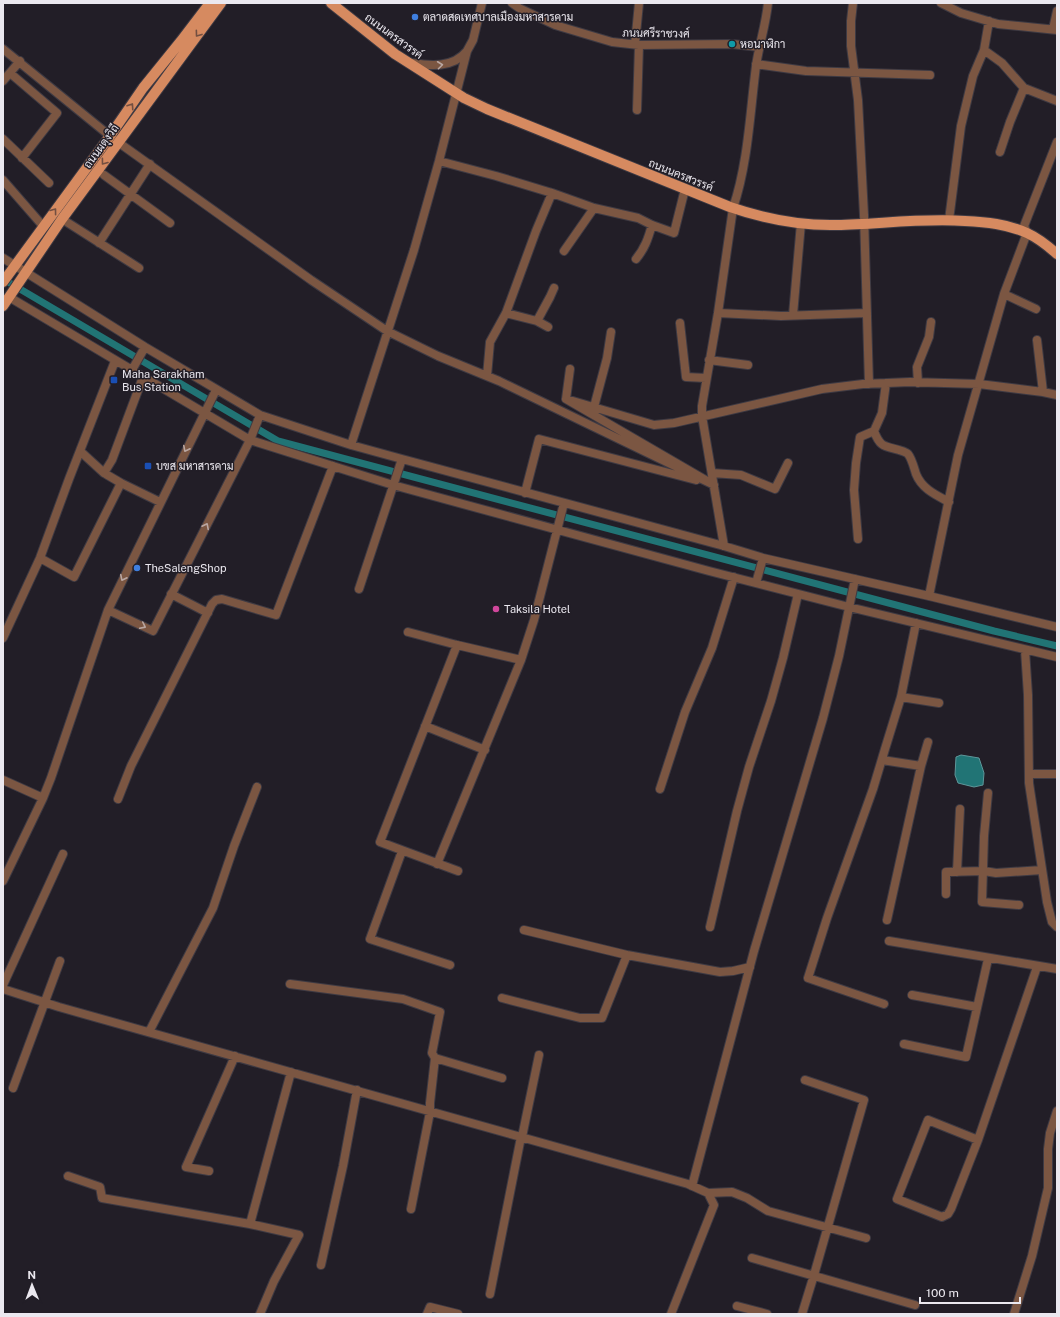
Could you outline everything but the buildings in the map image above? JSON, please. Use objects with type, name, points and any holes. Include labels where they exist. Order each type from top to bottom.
[{"type":"main road","name":"ถนนผดุงวิถี","points":[[3,282],[110,136],[143,88],[210,3]]},
{"type":"main road","name":"ถนนผดุงวิถี","points":[[8,298],[62,219],[221,3]]},
{"type":"main road","name":"ถนนนครสวรรค์","points":[[331,3],[395,54],[456,93],[483,107],[733,208],[763,217],[801,223],[837,225],[949,220],[987,222],[1008,226],[1027,233],[1057,254]]},
{"type":"street","points":[[409,63],[428,66],[442,65],[453,62],[462,57],[473,40],[482,3]]},
{"type":"street","name":"ภนนศรีราชวงศ์","points":[[512,3],[555,26],[612,42],[637,44],[732,44],[760,47]]},
{"type":"street","points":[[637,110],[637,44],[639,3]]},
{"type":"street","points":[[724,546],[702,416],[702,406],[718,313],[733,208],[746,148],[756,64],[768,3]]},
{"type":"street","points":[[853,3],[851,46],[858,100],[864,223],[868,384]]},
{"type":"street","points":[[941,3],[961,13],[998,24],[1055,30],[1057,11]]},
{"type":"street","points":[[949,220],[961,126],[973,76],[984,50],[989,21]]},
{"type":"street","points":[[3,49],[20,61],[119,143],[292,266],[387,331],[438,356],[487,376],[714,485]]},
{"type":"street","points":[[984,50],[1002,63],[1024,88],[1057,101]]},
{"type":"street","points":[[351,444],[414,250],[439,161],[467,51]]},
{"type":"street","points":[[3,81],[20,61]]},
{"type":"street","points":[[756,64],[806,71],[854,74],[930,75]]},
{"type":"street","points":[[10,73],[57,113],[22,158]]},
{"type":"street","points":[[1000,152],[1024,88]]},
{"type":"street","points":[[3,139],[49,183]]},
{"type":"street","points":[[929,596],[958,455],[1004,294],[1027,233],[1024,226],[1053,162],[1057,142]]},
{"type":"street","points":[[439,161],[496,176],[552,193],[594,208],[638,218],[674,233],[685,189]]},
{"type":"street","points":[[99,243],[150,164]]},
{"type":"street","points":[[104,175],[170,223]]},
{"type":"street","points":[[3,180],[43,226]]},
{"type":"street","points":[[487,376],[490,342],[506,313],[536,231],[552,193]]},
{"type":"street","points":[[564,251],[594,208]]},
{"type":"street","points":[[62,219],[139,268]]},
{"type":"street","points":[[793,315],[801,223]]},
{"type":"street","points":[[636,259],[648,242],[652,225]]},
{"type":"street","points":[[3,258],[23,275],[260,415],[402,459],[724,546],[763,558],[1057,627]]},
{"type":"street","points":[[537,320],[554,288]]},
{"type":"street","points":[[1004,294],[1036,309]]},
{"type":"street","points":[[8,298],[250,440],[393,485],[557,530],[798,594],[1057,658]]},
{"type":"street","points":[[506,313],[537,320],[548,327]]},
{"type":"street","points":[[718,313],[781,316],[867,313]]},
{"type":"street","points":[[918,383],[917,367],[929,337],[931,322]]},
{"type":"street","points":[[680,323],[686,377],[706,378]]},
{"type":"street","points":[[594,407],[611,332]]},
{"type":"street","points":[[1037,340],[1044,392]]},
{"type":"street","points":[[132,370],[145,347]]},
{"type":"street","points":[[709,360],[748,365]]},
{"type":"street","points":[[3,638],[40,558],[115,361]]},
{"type":"street","points":[[566,399],[570,369]]},
{"type":"street","points":[[104,473],[112,460],[143,377]]},
{"type":"street","points":[[858,539],[854,490],[860,437],[874,431],[882,413],[886,383]]},
{"type":"street","points":[[566,399],[654,425],[674,423],[822,389],[868,384],[979,384],[1057,395]]},
{"type":"street","points":[[3,881],[51,778],[108,610],[216,390]]},
{"type":"street","points":[[566,399],[714,485]]},
{"type":"street","points":[[108,610],[153,632],[250,440],[260,415]]},
{"type":"street","points":[[874,431],[878,441],[883,446],[906,452],[909,455],[917,477],[923,486],[930,492],[948,502]]},
{"type":"street","points":[[525,492],[539,439],[714,485]]},
{"type":"street","points":[[80,452],[104,473],[160,502]]},
{"type":"street","points":[[359,589],[402,459]]},
{"type":"street","points":[[712,473],[741,475],[775,489],[788,463]]},
{"type":"street","points":[[118,800],[132,766],[208,613],[216,600],[222,599],[276,615],[334,466]]},
{"type":"street","points":[[40,558],[74,576],[121,483]]},
{"type":"street","points":[[437,864],[485,750],[520,660],[534,620],[564,503]]},
{"type":"street","points":[[756,583],[763,558]]},
{"type":"street","points":[[660,789],[685,712],[712,648],[734,577]]},
{"type":"street","points":[[692,1186],[750,967],[823,718],[839,656],[855,580]]},
{"type":"street","points":[[171,594],[208,613]]},
{"type":"street","points":[[710,927],[739,803],[749,767],[771,701],[798,594]]},
{"type":"street","points":[[884,1004],[808,978],[827,918],[882,760],[901,697],[916,623]]},
{"type":"street","points":[[408,632],[520,660]]},
{"type":"street","points":[[457,645],[380,842],[458,871]]},
{"type":"street","points":[[1025,650],[1028,695],[1029,783],[1047,902],[1052,922],[1057,927]]},
{"type":"street","points":[[901,697],[939,703]]},
{"type":"street","points":[[425,726],[485,750]]},
{"type":"street","points":[[887,920],[921,766],[928,742]]},
{"type":"street","points":[[882,760],[921,766]]},
{"type":"street","points":[[1029,774],[1057,774]]},
{"type":"street","points":[[3,780],[43,798]]},
{"type":"street","points":[[149,1032],[213,908],[234,846],[257,787]]},
{"type":"street","points":[[988,794],[984,836],[982,902],[1019,905]]},
{"type":"street","points":[[957,872],[960,809]]},
{"type":"street","points":[[402,850],[370,939],[450,966]]},
{"type":"street","points":[[63,854],[3,990],[522,1137],[692,1186],[708,1192],[732,1192],[746,1198],[768,1211],[828,1226],[866,1238]]},
{"type":"street","points":[[946,894],[946,872],[984,871],[996,873],[1042,870]]},
{"type":"street","points":[[524,930],[627,954],[720,972],[733,972],[750,967]]},
{"type":"street","points":[[888,942],[924,946],[1057,969]]},
{"type":"street","points":[[502,998],[580,1018],[602,1018],[627,954]]},
{"type":"street","points":[[904,1044],[966,1057],[988,958]]},
{"type":"street","points":[[12,1088],[60,961]]},
{"type":"street","points":[[978,1140],[928,1120],[897,1199],[942,1217],[948,1214],[978,1140],[1037,966]]},
{"type":"street","points":[[290,984],[403,999],[440,1012],[432,1053],[435,1058],[430,1112],[411,1209]]},
{"type":"street","points":[[912,995],[977,1007]]},
{"type":"street","points":[[490,1294],[539,1055]]},
{"type":"street","points":[[209,1171],[186,1166],[235,1056]]},
{"type":"street","points":[[435,1058],[502,1078]]},
{"type":"street","points":[[250,1224],[291,1072]]},
{"type":"street","points":[[802,1314],[864,1100],[805,1080]]},
{"type":"street","points":[[320,1265],[343,1166],[357,1090]]},
{"type":"street","points":[[1014,1314],[1032,1256],[1048,1188],[1048,1149],[1050,1133],[1057,1111]]},
{"type":"street","points":[[68,1176],[100,1188],[102,1198],[250,1224],[299,1235],[274,1281],[260,1314]]},
{"type":"street","points":[[671,1314],[714,1205],[708,1192]]},
{"type":"street","points":[[752,1258],[916,1305]]},
{"type":"street","points":[[737,1306],[767,1314]]},
{"type":"street","points":[[427,1314],[430,1307],[458,1314]]},
{"type":"shaded area","points":[[961,755],[979,758],[984,773],[983,785],[974,787],[958,783],[955,775],[956,757]]},
{"type":"waterway","points":[[3,279],[278,441],[994,631],[1057,646]]},
{"type":"place","name":"ตลาดสดเทศบาลเมืองมหาสารคาม","points":[[415,17]]},
{"type":"place","name":"หอนาฬิกา","points":[[732,44]]},
{"type":"place","name":"Maha Sarakham Bus Station","points":[[114,380]]},
{"type":"place","name":"บขส มหาสารคาม","points":[[148,466]]},
{"type":"place","name":"TheSalengShop","points":[[137,568]]},
{"type":"place","name":"Taksila Hotel","points":[[496,609]]}]
